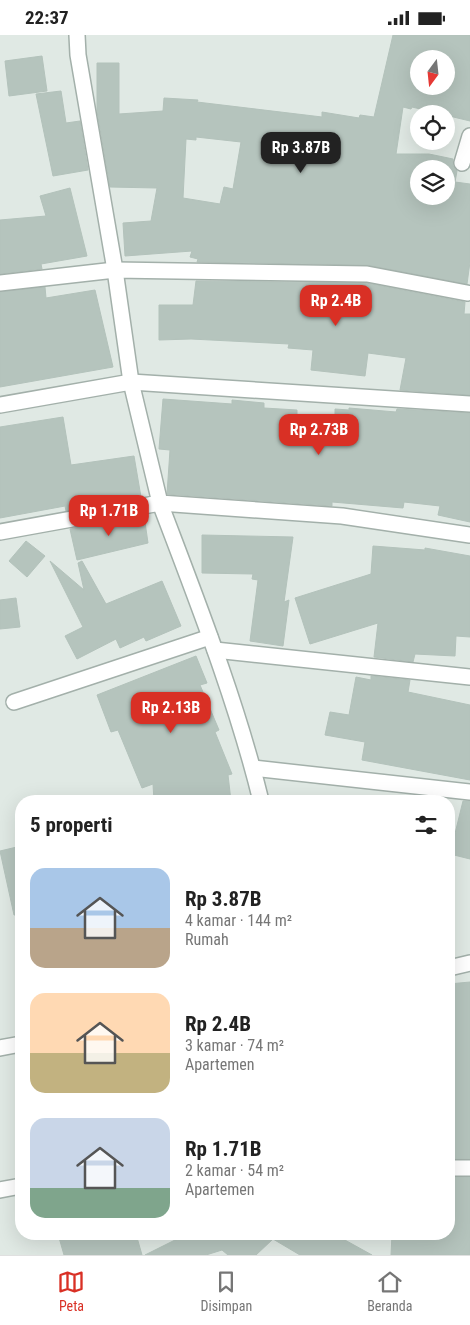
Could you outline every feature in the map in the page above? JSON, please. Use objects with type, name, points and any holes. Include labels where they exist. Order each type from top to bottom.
[{"type":"street","points":[[77,35],[78,55],[115,270],[131,382],[160,503],[212,644],[253,768],[260,795]]},
{"type":"street","points":[[462,163],[470,136]]},
{"type":"street","points":[[0,283],[115,270],[367,275],[467,293]]},
{"type":"street","points":[[0,405],[131,382],[470,404]]},
{"type":"street","points":[[0,532],[160,503],[342,516],[470,535]]},
{"type":"street","points":[[14,702],[212,644],[470,677]]},
{"type":"street","points":[[253,768],[470,792]]},
{"type":"street","points":[[455,967],[470,963]]},
{"type":"street","points":[[0,1048],[15,1045]]},
{"type":"street","points":[[455,1168],[470,1168]]},
{"type":"street","points":[[0,1190],[15,1187]]},
{"type":"building","points":[[393,35],[470,35],[470,121],[455,117],[455,105],[410,105],[410,109],[403,107],[396,154],[429,154],[453,159],[410,160],[410,205],[455,205],[455,182],[470,184],[470,262],[467,284],[367,265],[197,262],[198,259],[190,257],[192,251],[125,256],[123,223],[151,221],[157,188],[110,187],[97,111],[97,63],[119,63],[119,114],[163,111],[164,98],[198,100],[197,102],[322,117],[322,112],[359,118],[360,115],[374,117]],"holes":[[[196,137],[241,142],[233,189],[224,187],[220,204],[183,198],[186,139],[196,140]]]},
{"type":"building","points":[[42,56],[47,91],[9,96],[5,61]]},
{"type":"building","points":[[61,91],[66,123],[80,121],[88,170],[53,176],[36,94]]},
{"type":"building","points":[[70,188],[87,256],[41,264],[42,269],[0,274],[0,220],[46,216],[40,196]]},
{"type":"building","points":[[196,281],[366,283],[465,302],[464,314],[470,314],[470,395],[400,390],[406,358],[368,353],[365,376],[311,370],[313,350],[288,348],[289,344],[191,339],[159,340],[159,305],[193,305]]},
{"type":"building","points":[[45,287],[46,298],[95,290],[113,367],[0,387],[0,292]]},
{"type":"building","points":[[163,399],[232,404],[232,400],[264,403],[264,408],[297,410],[297,417],[335,419],[335,409],[349,410],[349,408],[396,412],[397,409],[470,413],[470,522],[438,515],[440,506],[404,502],[403,508],[332,502],[332,506],[167,494],[170,450],[159,449]]},
{"type":"building","points":[[63,417],[71,465],[134,456],[141,497],[66,511],[65,506],[0,518],[0,427]]},
{"type":"building","points":[[144,515],[148,543],[77,560],[70,529]]},
{"type":"building","points":[[202,535],[293,537],[284,602],[289,600],[283,646],[250,641],[258,580],[252,579],[253,574],[202,573]]},
{"type":"building","points":[[26,541],[45,556],[27,577],[9,561]]},
{"type":"building","points":[[373,546],[425,550],[425,548],[470,556],[470,637],[456,636],[455,656],[415,654],[413,662],[374,657],[378,623],[310,644],[295,598],[371,574]]},
{"type":"building","points":[[50,561],[84,590],[78,563],[82,561],[106,604],[162,581],[181,626],[146,641],[144,637],[120,648],[116,639],[77,659],[65,636],[83,627]]},
{"type":"building","points":[[16,598],[20,627],[0,629],[0,600]]},
{"type":"building","points":[[196,656],[207,683],[200,685],[219,730],[215,732],[232,774],[228,775],[230,795],[154,795],[153,784],[142,788],[118,730],[111,732],[97,695]]},
{"type":"building","points":[[371,676],[410,680],[408,692],[470,705],[470,780],[362,760],[365,742],[325,735],[330,712],[349,715],[356,677],[371,680]]},
{"type":"building","points":[[463,801],[470,801],[470,859],[455,855],[455,834]]},
{"type":"building","points":[[15,847],[15,915],[14,915],[0,851]]},
{"type":"building","points":[[470,982],[470,1159],[455,1159],[455,983]]},
{"type":"building","points":[[455,1177],[470,1177],[470,1255],[391,1255],[392,1240],[455,1240]]},
{"type":"building","points":[[60,1240],[138,1240],[142,1255],[64,1255]]},
{"type":"building","points":[[175,1240],[272,1240],[256,1255],[228,1255],[222,1250],[206,1255],[145,1255]]},
{"type":"building","points":[[275,1240],[345,1240],[372,1255],[300,1255]]}]
